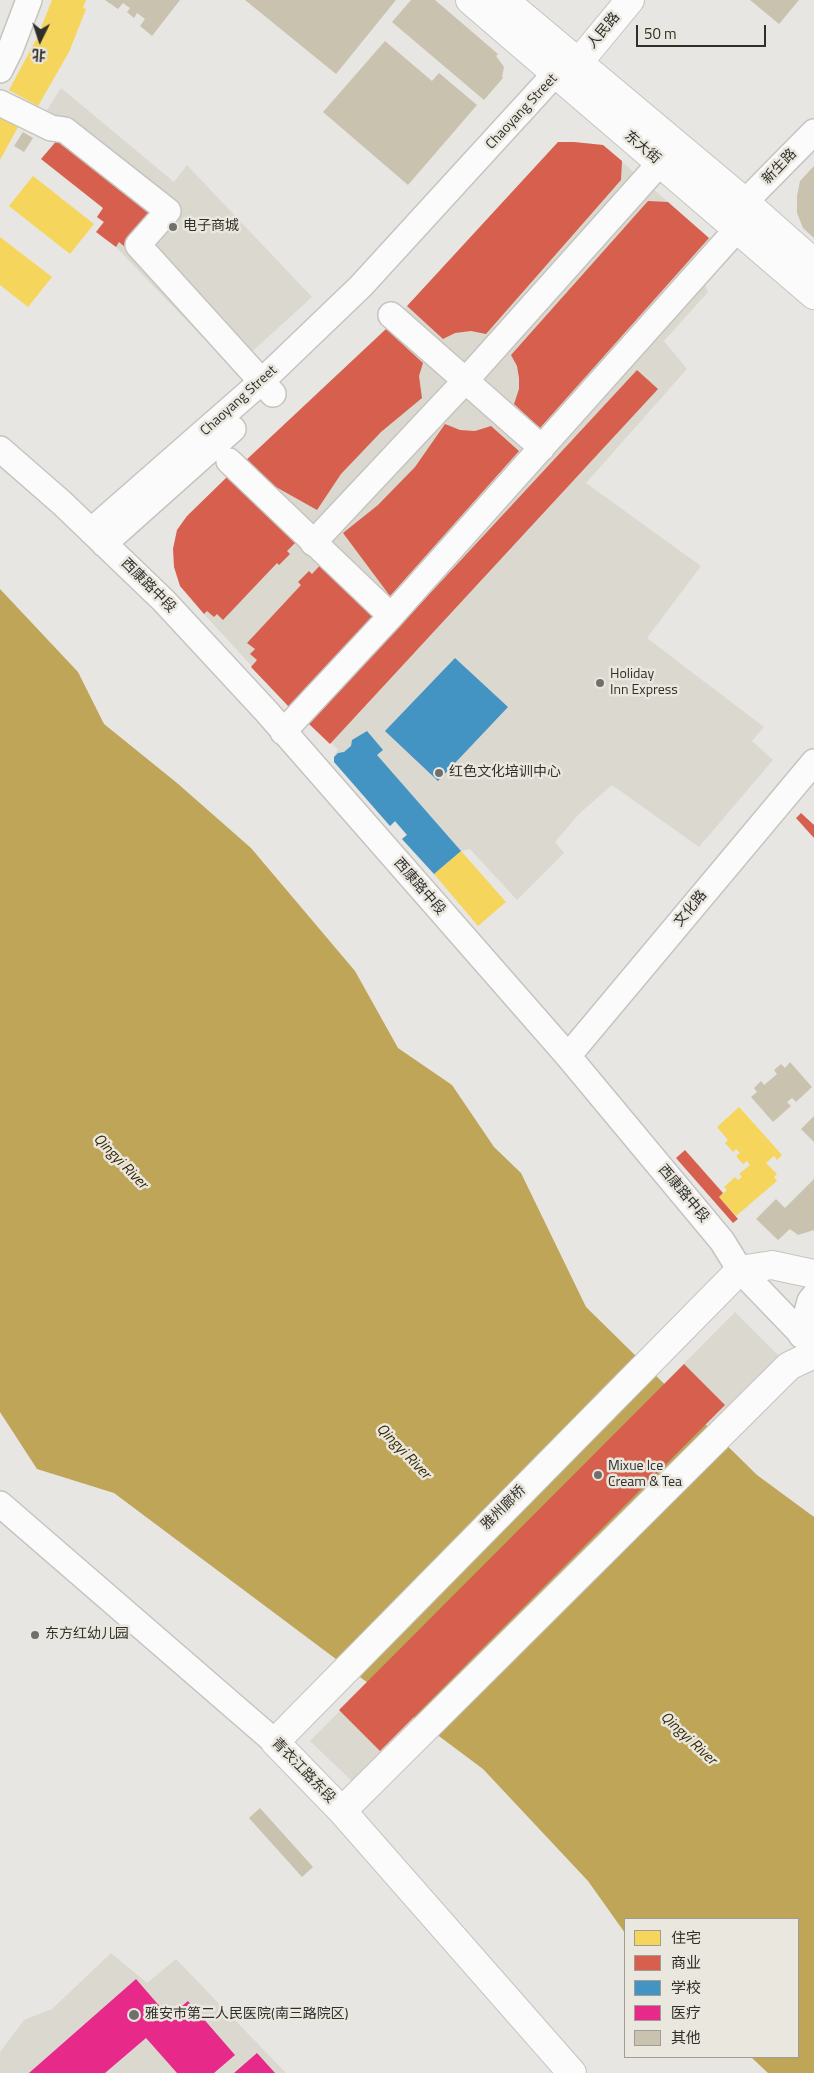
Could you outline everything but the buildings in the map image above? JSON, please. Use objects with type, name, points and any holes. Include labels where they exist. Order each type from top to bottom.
[{"type":"main road","name":"东大街","points":[[470,0],[566,75],[745,202],[814,263]]},
{"type":"main road","name":"东大街","points":[[504,0],[566,75],[660,163],[814,295]]},
{"type":"main road","name":"人民路","points":[[566,75],[630,0]]},
{"type":"main road","points":[[740,1270],[772,1265],[814,1274]]},
{"type":"main road","name":"雅州廊桥","points":[[284,1732],[740,1270]]},
{"type":"main road","points":[[342,1811],[810,1345]]},
{"type":"main road","name":"青衣江路东段","points":[[284,1732],[342,1811],[572,2073]]},
{"type":"street","points":[[0,70],[30,0]]},
{"type":"street","name":"Chaoyang Street","points":[[98,537],[267,388],[361,286],[566,75]]},
{"type":"street","points":[[0,102],[51,128],[65,130],[168,211],[138,244],[267,388]]},
{"type":"street","name":"新生路","points":[[745,202],[814,132]]},
{"type":"street","points":[[313,543],[466,380],[660,163]]},
{"type":"street","points":[[283,732],[391,616],[738,228]]},
{"type":"street","points":[[391,314],[542,448]]},
{"type":"street","name":"西康路中段","points":[[0,449],[98,537],[164,601],[283,732],[568,1056],[722,1241],[740,1270],[810,1345]]},
{"type":"street","points":[[229,461],[391,616]]},
{"type":"street","name":"文化路","points":[[568,1056],[814,762]]},
{"type":"street","points":[[810,1345],[810,1301],[814,1296]]},
{"type":"street","name":"青衣江路东段","points":[[0,1504],[284,1732]]},
{"type":"shaded area","name":"电子商城","points":[[61,88],[174,182],[187,165],[312,297],[233,369],[116,247],[96,232],[103,222],[97,217],[103,208],[41,159],[69,124],[47,110]]},
{"type":"shaded area","points":[[558,142],[603,145],[726,253],[703,280],[708,292],[664,341],[687,369],[586,483],[701,566],[647,638],[764,727],[752,741],[773,760],[699,847],[612,785],[579,814],[555,842],[564,853],[517,900],[470,849],[461,851],[434,874],[402,839],[407,834],[395,822],[390,826],[334,762],[338,749],[290,708],[204,614],[173,549],[177,530],[187,516],[388,327]]},
{"type":"shaded area","points":[[735,1312],[782,1359],[358,1787],[310,1741]]},
{"type":"shaded area","name":"雅安市第二人民医院(南三路院区)","points":[[111,1953],[147,1983],[176,1959],[286,2073],[0,2073],[0,2052],[24,2020],[52,2009]]},
{"type":"water","name":"Qingyi River","points":[[0,589],[78,672],[104,724],[177,783],[251,848],[355,971],[398,1048],[452,1085],[494,1147],[521,1173],[586,1307],[757,1475],[814,1517],[814,2073],[768,2073],[752,2058],[799,2058],[799,1918],[624,1918],[624,1932],[588,1881],[483,1769],[114,1493],[37,1469],[0,1412]]},
{"type":"place","name":"电子商城","points":[[173,227]]},
{"type":"place","name":"Holiday Inn Express","points":[[600,683]]},
{"type":"place","name":"红色文化培训中心","points":[[439,773]]},
{"type":"place","name":"Mixue Ice Cream & Tea","points":[[598,1475]]},
{"type":"place","name":"东方红幼儿园","points":[[35,1635]]},
{"type":"place","name":"雅安市第二人民医院(南三路院区)","points":[[134,2015]]}]
